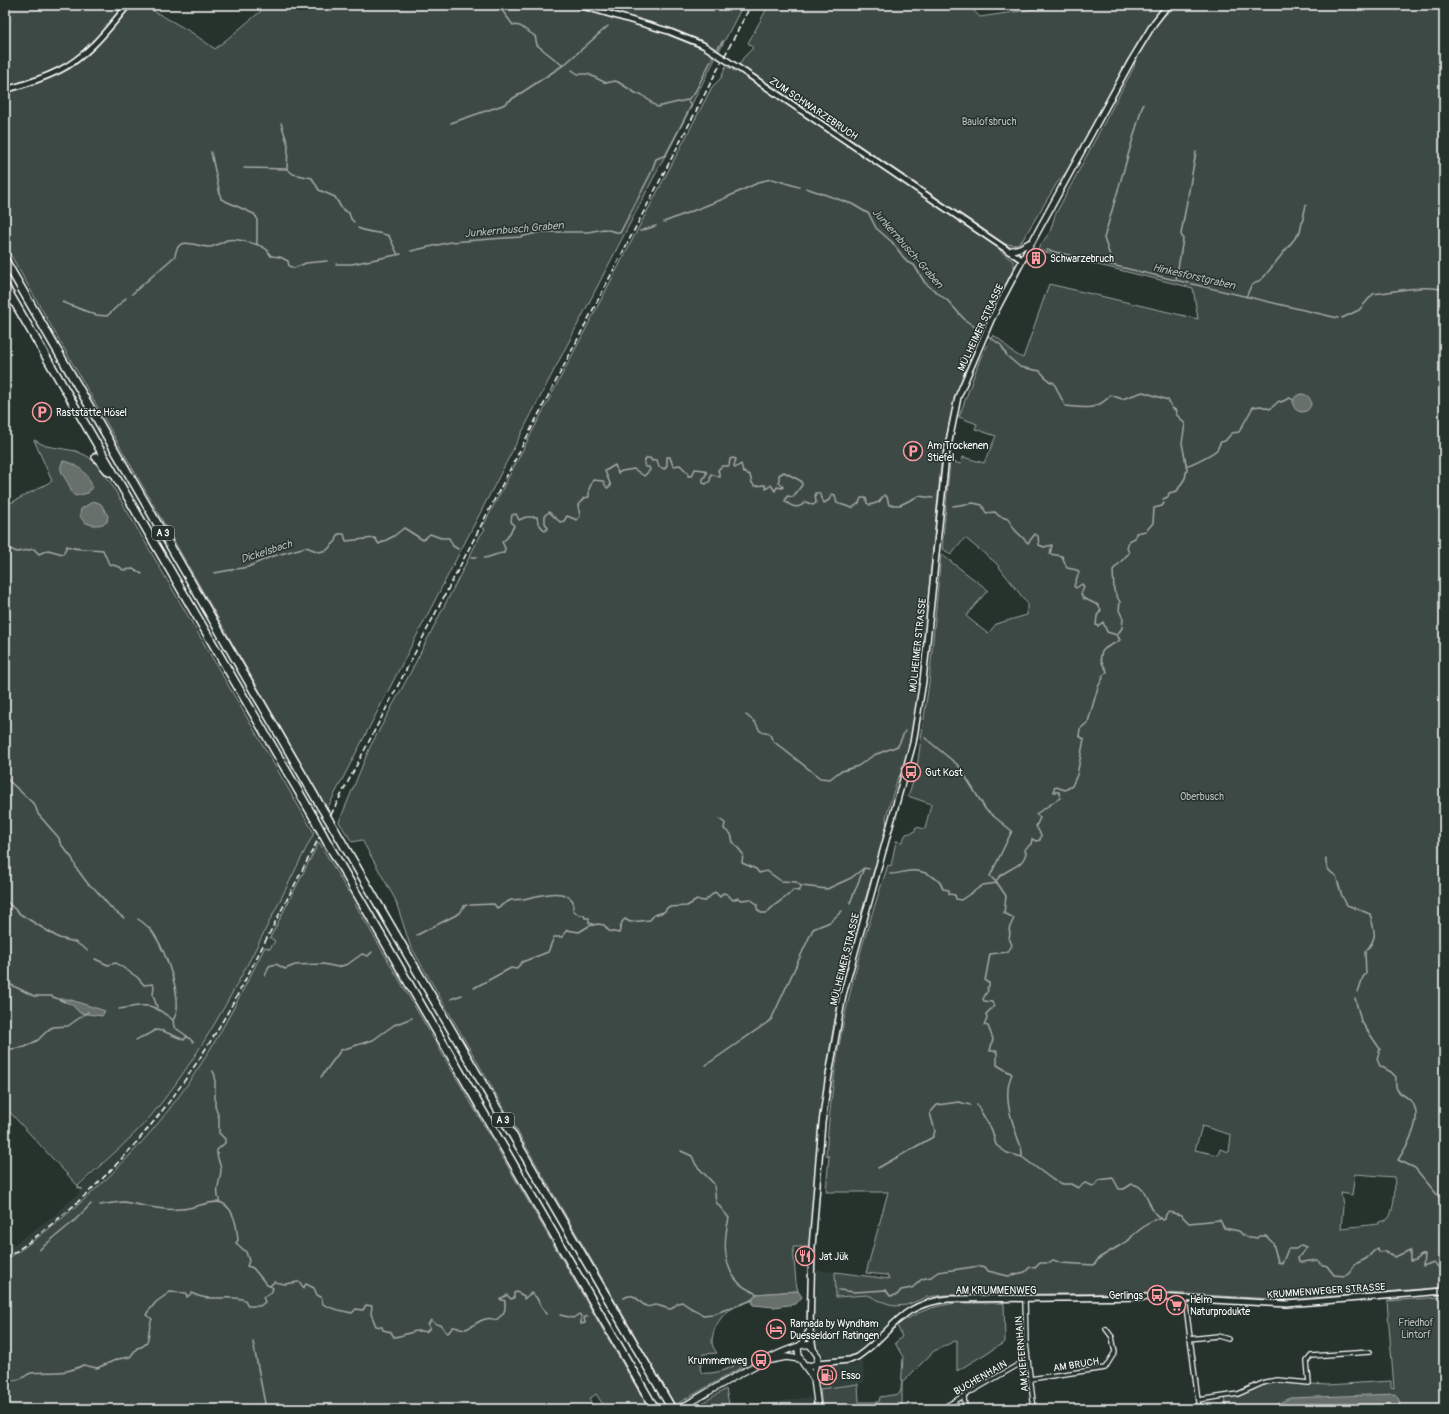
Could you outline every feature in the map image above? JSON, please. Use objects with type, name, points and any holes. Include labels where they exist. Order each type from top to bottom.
[{"type":"highway","name":"A 3","points":[[5,260],[321,807],[672,1409]]},
{"type":"highway","name":"A 3","points":[[5,286],[655,1409]]},
{"type":"highway","points":[[96,457],[120,485]]},
{"type":"main road","name":"MÜLHEIMER STRASSE","points":[[813,1348],[810,1330],[812,1247],[822,1123],[829,1074],[843,995],[913,743],[923,681],[938,525],[952,420],[968,371],[991,320],[1022,260],[1131,61],[1154,23],[1168,5]]},
{"type":"main road","points":[[1009,251],[1023,247],[1032,242]]},
{"type":"main road","name":"KRUMMENWEGER STRASSE","points":[[1184,1298],[1287,1304],[1444,1291]]},
{"type":"main road","name":"AM KRUMMENWEG","points":[[816,1364],[829,1361],[845,1361],[857,1357],[902,1315],[919,1304],[948,1299],[1184,1298]]},
{"type":"main road","name":"MÜLHEIMER STRASSE","points":[[800,1345],[810,1330]]},
{"type":"main road","points":[[800,1345],[798,1353],[800,1359],[814,1379]]},
{"type":"main road","points":[[681,1408],[758,1363],[800,1345],[810,1345],[818,1356],[814,1379],[818,1409]]},
{"type":"main road","name":"AM KRUMMENWEG","points":[[818,1356],[829,1361]]},
{"type":"main road","points":[[747,1370],[786,1357],[800,1359]]},
{"type":"main road","points":[[806,1366],[816,1364]]},
{"type":"street","points":[[5,90],[45,77],[61,70],[78,59],[94,44],[128,5]]},
{"type":"street","name":"ZUM SCHWARZEBRUCH","points":[[579,5],[668,31],[703,45],[746,72],[1022,260]]},
{"type":"street","points":[[1184,1298],[1199,1409]]},
{"type":"street","name":"AM KIEFERNHAIN","points":[[1025,1299],[1028,1359],[1034,1409]]},
{"type":"street","name":"AM BRUCH","points":[[1030,1379],[1102,1370],[1105,1368],[1114,1352],[1112,1337],[1106,1329]]},
{"type":"street","points":[[1189,1339],[1218,1336],[1228,1339]]},
{"type":"street","points":[[1198,1400],[1238,1394],[1265,1382],[1278,1380],[1309,1383],[1307,1361],[1311,1356],[1370,1352]]},
{"type":"street","name":"BUCHENHAIN","points":[[941,1409],[1028,1359]]},
{"type":"street","points":[[964,1396],[965,1409]]},
{"type":"shaded area","points":[[1302,394],[1308,397],[1311,403],[1308,409],[1302,412],[1296,409],[1293,403],[1296,397]]},
{"type":"shaded area","points":[[63,461],[73,464],[82,470],[91,482],[92,487],[88,493],[75,496],[73,494],[61,470],[61,464]]},
{"type":"shaded area","points":[[94,501],[101,504],[108,516],[107,522],[103,524],[88,524],[81,518],[81,509]]},
{"type":"shaded area","points":[[314,833],[319,842],[270,938],[275,941],[270,950],[265,947],[228,1019],[199,1068],[169,1110],[129,1156],[85,1200],[46,1233],[5,1261],[5,1251],[52,1217],[79,1193],[81,1186],[136,1132],[162,1103],[192,1060],[227,1000]]},
{"type":"shaded area","points":[[60,999],[68,999],[105,1011],[102,1016],[80,1013],[72,1005]]},
{"type":"shaded area","points":[[817,1270],[835,1272],[836,1297],[868,1295],[895,1306],[907,1305],[861,1350],[852,1356],[826,1357],[821,1354],[816,1343],[814,1329]]},
{"type":"shaded area","points":[[798,1291],[802,1297],[796,1304],[774,1307],[753,1305],[752,1300],[756,1294]]},
{"type":"shaded area","points":[[863,1359],[864,1383],[820,1389],[818,1377],[822,1367],[827,1364],[854,1365]]},
{"type":"shaded area","points":[[1395,1394],[1399,1400],[1400,1409],[1273,1409],[1277,1404],[1290,1398]]},
{"type":"shaded area","points":[[811,1397],[812,1409],[770,1409],[769,1403]]},
{"type":"green space","points":[[5,5],[143,5],[191,32],[215,49],[261,11],[261,5],[743,5],[327,809],[5,245]]},
{"type":"green space","name":"Baulofsbruch","points":[[769,5],[968,5],[980,17],[1042,8],[1046,5],[1163,5],[1136,46],[1070,168],[1057,183],[1022,241],[1016,245],[1004,244],[1000,251],[1014,262],[1014,268],[985,324],[962,378],[950,419],[941,465],[920,682],[911,741],[903,773],[898,777],[886,817],[887,827],[856,933],[836,1014],[823,1093],[809,1247],[793,1247],[798,1291],[756,1294],[748,1301],[733,1308],[725,1314],[715,1327],[712,1337],[712,1345],[717,1353],[703,1354],[700,1369],[702,1373],[718,1372],[734,1366],[732,1364],[738,1361],[742,1367],[675,1405],[410,945],[395,899],[362,840],[352,842],[339,822],[370,747],[485,529],[482,528],[712,87],[721,78],[726,66],[736,72],[743,58],[753,48],[748,43]]},
{"type":"green space","name":"Oberbusch","points":[[1177,5],[1444,5],[1444,1287],[1291,1300],[1167,1293],[946,1295],[927,1297],[907,1305],[895,1306],[868,1295],[836,1297],[835,1272],[889,1279],[887,1275],[866,1273],[888,1192],[826,1192],[829,1156],[826,1155],[832,1094],[841,1033],[854,977],[868,929],[888,865],[891,866],[896,841],[902,842],[906,834],[914,832],[916,827],[925,829],[931,804],[908,796],[916,774],[929,683],[941,554],[988,590],[966,616],[988,634],[996,624],[1027,615],[1027,603],[996,563],[965,538],[951,555],[942,548],[950,461],[961,464],[963,457],[984,463],[996,436],[975,429],[977,424],[959,417],[980,359],[993,335],[1014,353],[1023,358],[1049,284],[1198,319],[1193,288],[1037,250],[1050,232],[1055,215],[1134,67],[1135,61],[1156,25]],"holes":[[[1202,1126],[1231,1135],[1229,1152],[1220,1149],[1218,1155],[1195,1150]],[[1355,1174],[1394,1177],[1394,1199],[1392,1211],[1388,1219],[1379,1222],[1379,1224],[1341,1228],[1343,1206],[1341,1193],[1352,1195]]]},
{"type":"green space","points":[[34,440],[46,446],[76,451],[87,456],[97,464],[109,480],[314,833],[244,972],[205,1040],[184,1072],[143,1125],[78,1186],[5,1107],[5,506],[52,481]]},
{"type":"green space","points":[[319,842],[649,1409],[606,1409],[596,1394],[589,1399],[595,1409],[5,1409],[5,1261],[60,1220],[112,1174],[136,1149],[179,1096],[217,1038],[265,947],[270,949],[275,941],[270,938]]},
{"type":"green space","name":"Friedhof Lintorf","points":[[1443,1297],[1444,1409],[1227,1409],[1225,1398],[1240,1395],[1264,1384],[1278,1382],[1327,1385],[1391,1381],[1391,1387],[1394,1388],[1387,1301]]},
{"type":"green space","points":[[957,1303],[1004,1303],[1005,1342],[957,1371],[957,1340],[934,1351],[902,1383],[902,1409],[822,1409],[820,1389],[858,1384],[859,1402],[879,1402],[880,1397],[899,1394],[901,1390],[903,1357],[895,1343],[902,1337],[897,1325],[926,1310]]},
{"type":"green space","points":[[726,1389],[730,1409],[692,1409]]},
{"type":"waterway","points":[[498,5],[513,25],[520,26],[535,36],[537,45],[562,65]]},
{"type":"waterway","points":[[451,123],[503,105],[565,64],[608,26]]},
{"type":"waterway","points":[[716,51],[723,41]]},
{"type":"waterway","name":"Junkernbusch Graben","points":[[411,251],[451,242],[520,237],[541,232],[588,232],[604,229],[620,233],[650,175],[656,159],[666,155],[692,105],[687,100],[694,94],[714,55]]},
{"type":"waterway","points":[[572,70],[578,74],[588,74],[606,83],[615,81],[618,82],[637,94],[641,94],[657,107],[687,100]]},
{"type":"waterway","points":[[1113,265],[1104,238],[1143,104]]},
{"type":"waterway","points":[[281,123],[288,145],[287,169]]},
{"type":"waterway","points":[[211,152],[221,199],[254,214],[257,218],[257,245]]},
{"type":"waterway","points":[[1176,280],[1183,239],[1181,234],[1196,152]]},
{"type":"waterway","points":[[244,168],[287,169],[293,174],[312,178],[319,190],[335,197],[342,209],[349,213],[354,222]]},
{"type":"waterway","name":"Junkernbusch Graben","points":[[664,222],[723,199],[762,181],[772,179],[799,187]]},
{"type":"waterway","name":"Junkernbusch-Graben","points":[[806,188],[852,204],[869,214],[876,228],[892,242],[907,262],[914,265],[925,283],[948,301],[965,320],[1001,345],[1007,356],[1020,367],[1040,371],[1049,381],[1054,383],[1065,406],[1084,408],[1090,407],[1100,404],[1111,395],[1122,399],[1143,392],[1168,400],[1172,408],[1177,411],[1176,414],[1185,424],[1182,443],[1187,469],[1185,478],[1177,491],[1169,493],[1168,497],[1163,499]]},
{"type":"waterway","points":[[1246,297],[1251,286],[1263,278],[1300,232],[1306,205]]},
{"type":"waterway","name":"Junkernbusch Graben","points":[[640,231],[656,226]]},
{"type":"waterway","points":[[358,228],[389,236],[398,255]]},
{"type":"waterway","name":"Junkernbusch Graben","points":[[132,294],[175,256],[177,249],[184,243],[210,247],[227,240],[247,242],[266,249],[271,256],[280,257],[288,261],[289,266],[294,268],[306,263],[327,261]]},
{"type":"waterway","name":"Hinkesforstgraben","points":[[1047,250],[1338,318]]},
{"type":"waterway","name":"Junkernbusch Graben","points":[[336,264],[352,264],[401,254]]},
{"type":"waterway","name":"Hinkesforstgraben","points":[[1342,318],[1359,310],[1373,294],[1418,288],[1436,288],[1444,290]]},
{"type":"waterway","name":"Junkernbusch Graben","points":[[62,302],[96,315],[107,316],[126,298]]},
{"type":"waterway","points":[[1186,466],[1213,453],[1218,448],[1219,444],[1225,441],[1232,433],[1239,432],[1253,407],[1261,406],[1270,409],[1279,401],[1281,402],[1290,398],[1293,400]]},
{"type":"waterway","name":"Dickelsbach","points":[[484,558],[504,553],[505,548],[502,542],[507,538],[514,526],[511,521],[512,515],[516,514],[519,520],[526,517],[537,517],[538,523],[545,531],[548,528],[545,523],[545,515],[549,512],[560,522],[564,521],[567,516],[577,520],[580,516],[578,505],[584,498],[589,497],[589,489],[593,480],[603,481],[607,488],[611,486],[605,471],[615,465],[618,473],[634,469],[644,476],[650,470],[649,467],[645,467],[644,463],[646,458],[650,458],[652,461],[657,460],[659,467],[665,469],[667,465],[667,457],[670,457],[673,466],[680,465],[688,473],[688,476],[692,476],[695,469],[704,470],[707,473],[703,479],[703,483],[706,484],[710,481],[711,474],[720,477],[718,470],[722,466],[729,466],[730,459],[733,458],[736,459],[734,466],[735,468],[741,464],[743,472],[750,475],[752,483],[755,486],[765,485],[766,489],[771,485],[775,491],[777,487],[782,488],[783,487],[779,482],[779,475],[784,472],[801,481],[802,485],[793,497],[787,496],[785,501],[796,507],[806,502],[813,505],[816,503],[815,493],[819,493],[824,503],[829,500],[832,494],[835,495],[837,503],[852,508],[859,503],[861,498],[866,498],[867,503],[870,505],[879,502],[884,495],[887,497],[889,505],[900,505],[919,496],[933,498]]},
{"type":"waterway","name":"Dickelsbach","points":[[953,506],[973,503],[982,505],[986,513],[995,512],[999,516],[1008,519],[1015,530],[1028,543],[1035,534],[1038,536],[1039,545],[1044,547],[1052,545],[1050,554],[1062,556],[1067,568],[1077,570],[1079,572],[1074,586],[1076,588],[1082,584],[1084,587],[1081,594],[1083,598],[1098,605],[1101,610],[1097,616],[1096,625],[1098,626],[1103,622],[1107,632],[1117,635],[1120,640],[1107,647],[1102,652],[1101,660],[1107,672],[1102,676],[1103,678],[1098,687],[1088,722],[1080,729],[1079,736],[1084,739],[1077,775],[1072,786],[1065,790],[1056,787],[1054,788],[1054,792],[1059,792],[1060,798],[1036,814],[1040,818],[1036,826],[1041,835],[1040,840],[1036,841],[1032,839],[1031,844],[1024,850],[1026,852],[1021,862],[999,876],[996,881],[1006,896],[1004,913],[1014,918],[1009,929],[1009,938],[1012,945],[1008,952],[990,954],[985,981],[989,983],[989,986],[983,999],[984,1001],[992,1002],[994,1006],[986,1014],[987,1019],[984,1025],[988,1026],[993,1039],[990,1051],[997,1051],[997,1065],[1012,1074],[1009,1081],[1008,1105],[1021,1148],[1022,1157],[1053,1180],[1063,1184],[1071,1184],[1078,1188],[1085,1183],[1093,1186],[1099,1180],[1113,1178],[1119,1189],[1124,1189],[1132,1184],[1138,1186],[1146,1195],[1154,1211],[1163,1220],[1169,1212],[1181,1215],[1189,1223],[1220,1220],[1224,1228],[1239,1231],[1244,1236],[1257,1238],[1259,1236],[1266,1236],[1273,1243],[1278,1262],[1282,1264],[1288,1249],[1296,1249],[1301,1245],[1307,1247],[1298,1258],[1299,1261],[1318,1260],[1320,1264],[1327,1266],[1334,1275],[1345,1276],[1349,1274],[1356,1264],[1367,1258],[1378,1248],[1379,1252],[1385,1251],[1395,1257],[1410,1250],[1410,1261],[1416,1260],[1419,1256],[1424,1254],[1423,1266],[1434,1262],[1438,1267],[1444,1269]]},
{"type":"waterway","name":"Junkernbusch Graben","points":[[1117,635],[1122,628],[1123,619],[1119,610],[1120,602],[1114,591],[1113,570],[1129,553],[1127,548],[1129,541],[1135,538],[1136,533],[1146,531],[1153,523],[1154,508],[1162,506],[1164,503]]},
{"type":"waterway","name":"Dickelsbach","points":[[214,573],[248,567],[270,557],[306,547],[319,552],[327,550],[336,541],[338,534],[344,534],[346,541],[375,538],[379,544],[394,536],[404,528],[423,540],[430,534],[441,538],[449,538],[453,546],[458,549]]},
{"type":"waterway","name":"Dickelsbach","points":[[5,550],[10,549],[17,552],[34,549],[39,554],[48,550],[63,554],[67,546],[71,548],[103,550],[109,564],[120,567],[123,570],[133,569],[142,574]]},
{"type":"waterway","name":"Dickelsbach","points":[[471,557],[477,557]]},
{"type":"waterway","points":[[746,715],[755,722],[760,731],[769,733],[773,741],[820,778],[830,779],[839,772],[858,766],[874,755],[898,746],[905,731]]},
{"type":"waterway","points":[[925,738],[959,766],[986,810],[1012,831],[990,876],[995,881]]},
{"type":"waterway","points":[[5,773],[9,781],[35,805],[38,814],[59,838],[60,843],[72,858],[77,869],[88,884],[95,889],[112,909],[124,918]]},
{"type":"waterway","points":[[719,819],[725,823],[724,829],[731,834],[733,842],[743,854],[742,863],[756,869],[759,873],[767,871],[781,881],[796,882],[801,886]]},
{"type":"waterway","points":[[1326,858],[1329,871],[1336,876],[1342,896],[1347,905],[1370,914],[1374,930],[1374,938],[1365,952],[1366,974],[1363,977],[1358,992]]},
{"type":"waterway","points":[[850,903],[864,868]]},
{"type":"waterway","points":[[474,988],[511,968],[516,969],[522,962],[548,952],[554,937],[562,937],[567,930],[579,932],[589,926],[598,924],[604,925],[609,931],[619,933],[622,922],[625,919],[630,922],[650,920],[654,915],[664,912],[668,907],[687,906],[697,900],[705,901],[715,892],[720,897],[723,893],[727,894],[733,900],[738,898],[742,900],[750,899],[757,904],[757,909],[761,913],[767,913],[793,890],[799,891],[802,886],[827,889],[851,878],[864,868],[869,869]]},
{"type":"waterway","points":[[890,874],[919,871],[934,878],[943,889],[949,890],[949,894],[955,895],[956,899],[961,900],[983,885],[997,883]]},
{"type":"waterway","points":[[470,905],[494,904],[497,908],[511,900],[557,893],[569,897],[573,901],[573,910],[579,915],[584,915],[585,918],[589,918],[589,923],[593,924]]},
{"type":"waterway","points":[[5,900],[20,914],[59,938],[75,942],[87,950]]},
{"type":"waterway","points":[[417,935],[460,913],[464,906],[467,905]]},
{"type":"waterway","points":[[706,1065],[771,1020],[813,929],[830,922],[842,911]]},
{"type":"waterway","points":[[138,919],[154,934],[168,964],[176,990],[177,1002],[173,1020]]},
{"type":"waterway","points":[[265,976],[269,966],[276,964],[285,969],[295,965],[323,964],[338,967],[348,964],[362,954],[368,956],[372,952]]},
{"type":"waterway","points":[[95,959],[108,965],[116,963],[137,977],[144,985],[153,984],[153,995],[157,1007]]},
{"type":"waterway","points":[[5,982],[34,996],[51,996],[65,1002]]},
{"type":"waterway","points":[[451,999],[462,995]]},
{"type":"waterway","points":[[1355,998],[1361,1021],[1380,1049],[1377,1059],[1380,1066],[1391,1072],[1396,1077],[1397,1090],[1411,1101],[1415,1108],[1416,1115],[1413,1131],[1398,1160],[1415,1168],[1444,1203]]},
{"type":"waterway","points":[[119,1009],[143,1006],[153,1007],[173,1020],[174,1027],[193,1042]]},
{"type":"waterway","points":[[5,1050],[25,1047],[38,1040],[53,1027],[68,1026],[88,1012]]},
{"type":"waterway","points":[[321,1077],[341,1050],[373,1040],[394,1025],[412,1018]]},
{"type":"waterway","points":[[136,1040],[155,1030],[163,1031],[184,1040],[187,1036]]},
{"type":"waterway","points":[[213,1071],[215,1076],[215,1106],[219,1118],[219,1133],[225,1139],[225,1143],[217,1150],[221,1169],[218,1190],[218,1198],[220,1202]]},
{"type":"waterway","points":[[878,1168],[933,1137],[935,1131],[930,1113],[937,1105],[959,1102],[970,1105]]},
{"type":"waterway","points":[[977,1105],[992,1130],[996,1145],[1007,1153],[1022,1157]]},
{"type":"waterway","points":[[681,1151],[692,1156],[696,1165],[714,1184],[716,1202],[729,1218],[725,1243],[729,1268],[740,1284],[757,1294]]},
{"type":"waterway","points":[[78,1188],[82,1189]]},
{"type":"waterway","points":[[100,1205],[124,1202],[160,1208],[186,1209],[213,1202],[222,1203],[233,1214],[238,1235],[238,1240],[236,1243],[246,1252],[249,1261],[247,1266],[253,1268],[267,1285],[270,1286]]},
{"type":"waterway","points":[[39,1250],[73,1222],[91,1204]]},
{"type":"waterway","points":[[839,1290],[854,1292],[886,1290],[890,1296],[897,1295],[901,1290],[912,1288],[922,1279],[931,1277],[938,1272],[980,1266],[985,1267],[988,1271],[1008,1276],[1025,1272],[1030,1267],[1035,1268],[1040,1263],[1050,1263],[1053,1260],[1061,1263],[1094,1265],[1099,1258],[1129,1240],[1133,1235],[1154,1219],[1159,1219]]},
{"type":"waterway","points":[[270,1286],[274,1282],[285,1284],[300,1282],[303,1288],[306,1284],[314,1288],[317,1295],[321,1297],[323,1304],[326,1306],[352,1313],[356,1309],[363,1310],[366,1305],[372,1306],[371,1314],[376,1326],[382,1327],[383,1330],[391,1332],[394,1337],[418,1331],[426,1332],[430,1328],[428,1325],[431,1320],[436,1324],[441,1325],[448,1333],[453,1327],[466,1329],[484,1319],[496,1320],[503,1314],[505,1309],[505,1301],[500,1299],[507,1295],[511,1299],[514,1298],[514,1293],[517,1292],[524,1296],[524,1299],[531,1293],[536,1297],[546,1314]]},
{"type":"waterway","points":[[5,1382],[18,1380],[31,1373],[64,1371],[83,1365],[97,1368],[118,1359],[130,1357],[137,1348],[145,1344],[147,1341],[152,1319],[146,1315],[147,1313],[156,1302],[170,1292],[186,1293],[187,1297],[192,1293],[198,1296],[211,1298],[238,1298],[245,1300],[248,1306],[260,1306],[265,1302],[263,1297],[271,1293],[273,1288],[270,1286]]},
{"type":"waterway","points":[[624,1298],[634,1296],[647,1307],[657,1305],[671,1309],[678,1303],[682,1302],[703,1315],[713,1314],[753,1300]]},
{"type":"waterway","points":[[560,1315],[573,1318],[579,1314],[581,1316],[581,1324],[585,1323],[584,1318],[588,1316]]},
{"type":"waterway","points":[[253,1342],[266,1409]]},
{"type":"railway","points":[[5,1259],[42,1232],[77,1203],[109,1172],[139,1139],[167,1104],[193,1068],[217,1030],[240,990],[751,5]]},
{"type":"place","name":"Schwarzebruch","points":[[1036,258]]},
{"type":"place","name":"Raststätte Hösel","points":[[42,412]]},
{"type":"place","name":"Am Trockenen Stiefel","points":[[913,451]]},
{"type":"place","name":"Gut Kost","points":[[911,772]]},
{"type":"place","name":"Jat Jük","points":[[805,1256]]},
{"type":"place","name":"Gerlings","points":[[1157,1295]]},
{"type":"place","name":"Helm Naturprodukte","points":[[1176,1305]]},
{"type":"place","name":"Ramada by Wyndham Duesseldorf Ratingen","points":[[776,1329]]},
{"type":"place","name":"Krummenweg","points":[[761,1360]]},
{"type":"place","name":"Esso","points":[[827,1375]]}]
